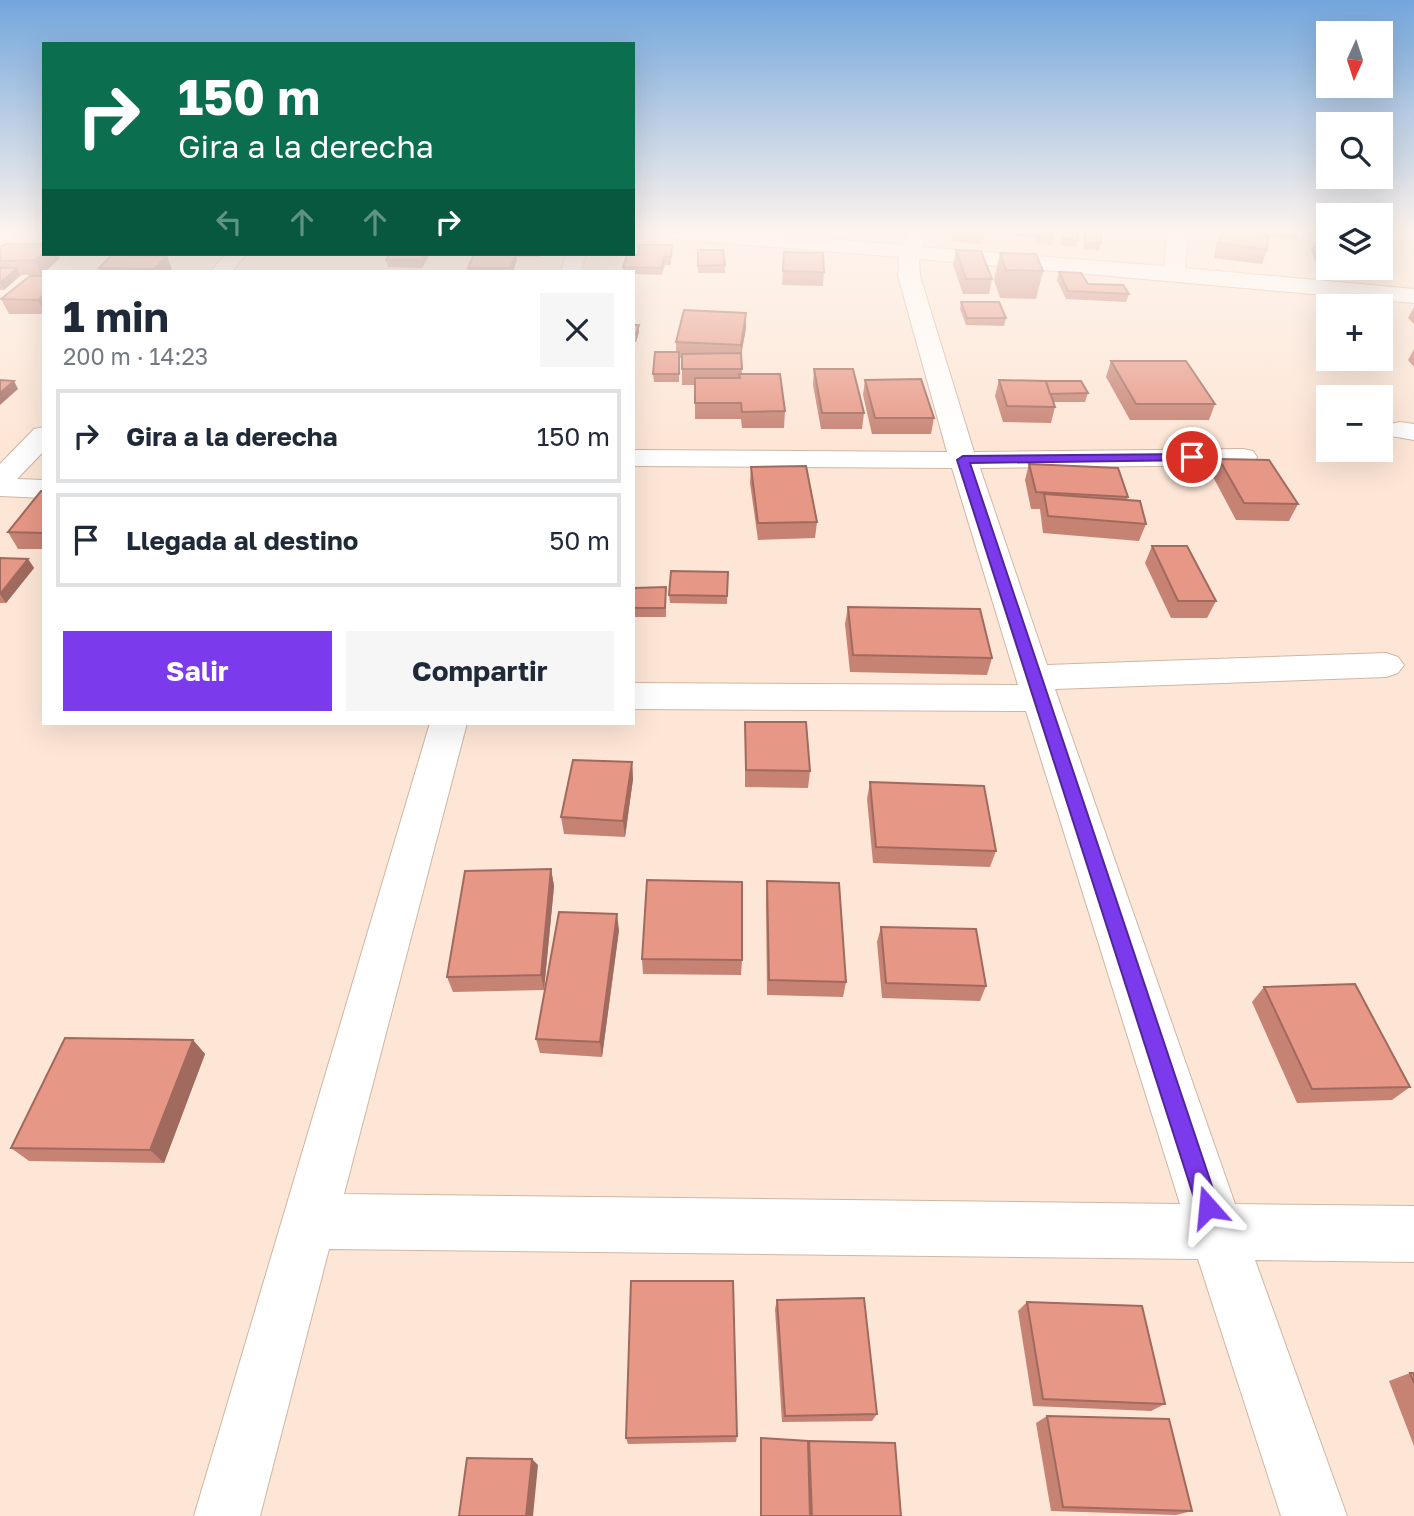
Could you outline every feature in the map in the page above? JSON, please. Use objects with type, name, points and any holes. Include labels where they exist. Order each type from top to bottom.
[{"type":"street","points":[[917,304],[963,460],[1037,688],[1314,1516]]},
{"type":"street","points":[[0,442],[39,438]]},
{"type":"street","points":[[0,480],[39,438]]},
{"type":"street","points":[[635,458],[963,460],[1243,457]]},
{"type":"street","points":[[0,487],[42,489]]},
{"type":"street","points":[[635,696],[1037,688],[1385,665]]},
{"type":"street","points":[[227,1516],[447,725]]},
{"type":"street","points":[[310,1220],[1414,1234]]},
{"type":"building","points":[[962,304],[1000,304],[1006,318],[967,318]]},
{"type":"building","points":[[684,310],[746,313],[741,345],[676,342]]},
{"type":"building","points":[[655,352],[679,352],[679,374],[653,374]]},
{"type":"building","points":[[741,353],[742,369],[682,369],[682,354]]},
{"type":"building","points":[[1111,361],[1186,361],[1215,404],[1136,404]]},
{"type":"building","points":[[814,369],[853,369],[864,413],[822,413]]},
{"type":"building","points":[[739,374],[780,374],[785,411],[742,412],[741,403],[695,403],[695,378],[740,378]]},
{"type":"building","points":[[921,379],[934,418],[875,418],[865,380]]},
{"type":"building","points":[[0,380],[14,381],[0,393]]},
{"type":"building","points":[[999,380],[1046,381],[1055,407],[1007,406]]},
{"type":"building","points":[[1046,381],[1081,381],[1088,393],[1050,394]]},
{"type":"building","points":[[1219,459],[1269,460],[1298,504],[1244,503]]},
{"type":"building","points":[[1029,464],[1118,468],[1128,497],[1036,492]]},
{"type":"building","points":[[806,466],[817,522],[758,523],[751,467]]},
{"type":"building","points":[[41,491],[42,491],[42,533],[8,532]]},
{"type":"building","points":[[1044,494],[1140,501],[1146,524],[1048,516]]},
{"type":"building","points":[[1152,546],[1187,546],[1216,601],[1178,601]]},
{"type":"building","points":[[0,558],[28,559],[0,594]]},
{"type":"building","points":[[671,571],[728,572],[727,596],[669,595]]},
{"type":"building","points":[[666,587],[665,608],[635,608],[635,588]]},
{"type":"building","points":[[848,607],[980,609],[992,658],[853,655]]},
{"type":"building","points":[[745,722],[806,722],[810,771],[746,770]]},
{"type":"building","points":[[573,760],[632,762],[623,821],[561,817]]},
{"type":"building","points":[[870,782],[984,786],[996,851],[876,847]]},
{"type":"building","points":[[551,869],[541,975],[447,977],[465,871]]},
{"type":"building","points":[[647,880],[742,882],[742,960],[642,959]]},
{"type":"building","points":[[767,881],[839,883],[846,982],[769,980]]},
{"type":"building","points":[[559,912],[617,914],[600,1042],[536,1039]]},
{"type":"building","points":[[881,927],[976,929],[986,986],[886,983]]},
{"type":"building","points":[[1355,984],[1410,1087],[1312,1089],[1264,987]]},
{"type":"building","points":[[65,1038],[193,1040],[150,1150],[11,1148]]},
{"type":"building","points":[[631,1281],[733,1281],[737,1436],[626,1438]]},
{"type":"building","points":[[864,1298],[877,1414],[785,1416],[777,1300]]},
{"type":"building","points":[[1027,1302],[1142,1306],[1165,1404],[1043,1399]]},
{"type":"building","points":[[1047,1416],[1169,1419],[1192,1511],[1063,1507]]},
{"type":"building","points":[[761,1438],[808,1441],[810,1516],[761,1516]]},
{"type":"building","points":[[809,1441],[895,1443],[901,1516],[812,1516]]},
{"type":"building","points":[[467,1458],[532,1459],[526,1516],[459,1516]]},
{"type":"route","points":[[1192,457],[963,460],[1208,1207]]}]
